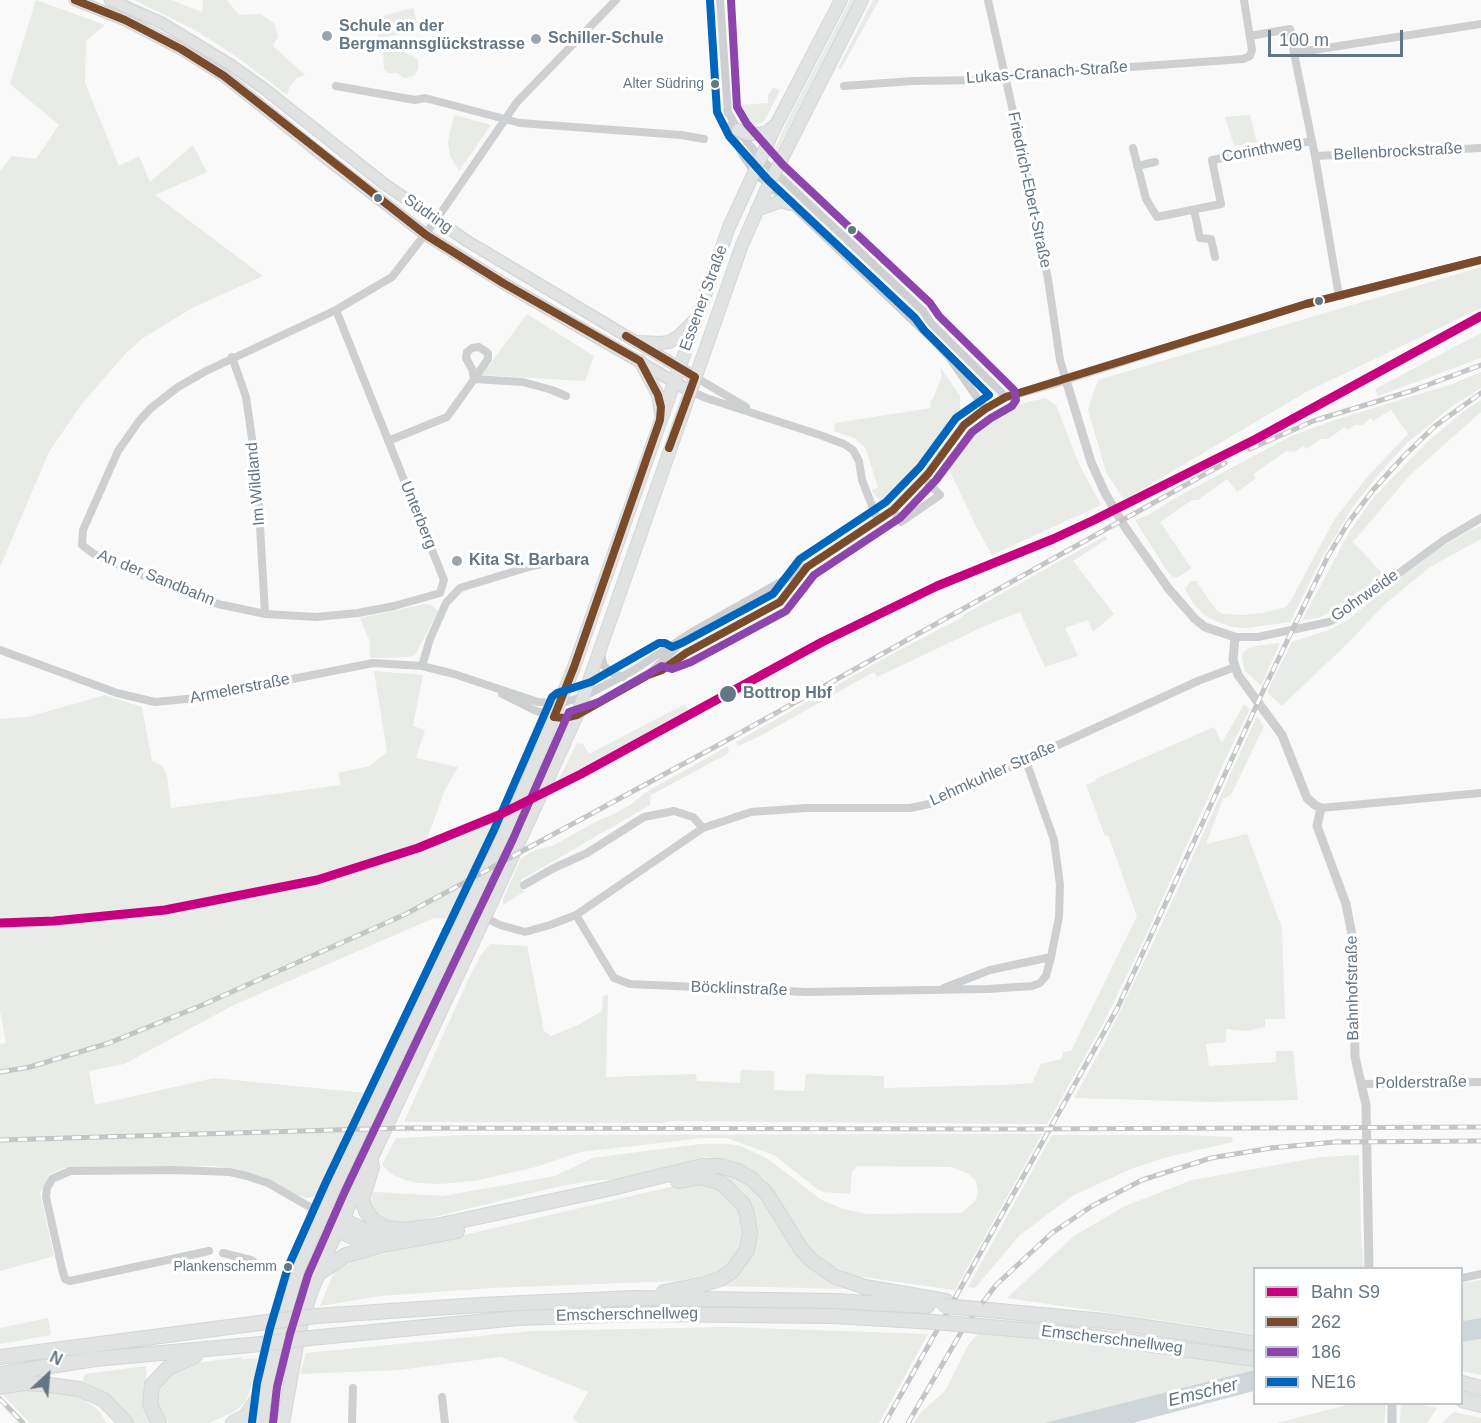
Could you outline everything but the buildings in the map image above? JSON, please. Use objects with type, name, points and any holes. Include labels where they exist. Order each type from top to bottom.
[{"type":"highway","points":[[370,1158],[372,1167],[362,1199],[373,1220],[386,1228],[403,1230],[436,1226],[702,1166],[720,1166],[738,1171],[752,1179],[767,1194],[801,1249],[816,1263],[834,1276],[866,1287],[978,1309],[1104,1321],[1253,1343]]},
{"type":"highway","points":[[319,1273],[346,1255],[379,1246],[422,1239],[692,1178],[701,1177],[719,1182],[735,1195],[747,1214],[750,1233],[747,1250],[738,1265],[720,1279],[705,1284],[635,1298]]},
{"type":"highway","points":[[322,1214],[364,1243],[379,1246]]},
{"type":"highway","points":[[339,1224],[397,1236],[416,1233],[436,1226]]},
{"type":"highway","points":[[0,1358],[316,1316],[479,1305],[635,1298],[945,1304]]},
{"type":"highway","name":"Emscherschnellweg","points":[[0,1374],[95,1359],[310,1338],[518,1318],[606,1315],[747,1314],[934,1322],[1081,1335],[1253,1359]]},
{"type":"highway","points":[[159,1423],[150,1404],[150,1391],[156,1379],[175,1363],[222,1348]]},
{"type":"highway","points":[[0,1386],[42,1384],[79,1389],[104,1400],[126,1423]]},
{"type":"highway","points":[[1463,1384],[1481,1388]]},
{"type":"highway","points":[[233,1423],[246,1416],[267,1385]]},
{"type":"highway","points":[[1463,1400],[1481,1405]]},
{"type":"main road","name":"Südring","points":[[75,0],[162,39],[225,76],[426,235],[503,283],[690,391]]},
{"type":"main road","name":"Südring","points":[[110,0],[162,23],[231,65],[376,178],[436,220],[498,261],[695,377]]},
{"type":"main road","name":"Essener Straße","points":[[262,1423],[267,1385],[288,1300],[322,1214],[504,834],[561,703],[729,227],[776,125],[841,0]]},
{"type":"main road","name":"Essener Straße","points":[[283,1423],[299,1334],[319,1273],[339,1224],[485,917],[577,715],[690,391],[757,210],[861,0]]},
{"type":"main road","points":[[738,130],[748,134],[758,134],[767,132],[776,125]]},
{"type":"main road","points":[[757,210],[781,201],[790,204]]},
{"type":"main road","points":[[637,342],[660,344],[669,342],[698,318]]},
{"type":"main road","points":[[640,361],[658,395],[661,407],[660,420]]},
{"type":"street","points":[[232,357],[336,310],[392,277],[426,235],[517,102],[616,0]]},
{"type":"street","points":[[720,0],[727,110],[735,140],[754,172],[933,340],[949,357],[985,409]]},
{"type":"street","name":"Friedrich-Ebert-Straße","points":[[988,0],[1028,178],[1048,279],[1060,360],[1066,380]]},
{"type":"street","points":[[1244,0],[1250,36],[1290,29],[1339,296]]},
{"type":"street","points":[[1294,53],[1481,24]]},
{"type":"street","name":"Lukas-Cranach-Straße","points":[[844,86],[981,80],[1004,76],[1243,59],[1250,56],[1252,50],[1250,36]]},
{"type":"street","points":[[336,86],[415,100],[425,98],[520,123],[673,134],[704,139]]},
{"type":"street","points":[[727,110],[738,130],[760,158],[923,311],[931,323],[1006,397]]},
{"type":"street","name":"Corinthweg","points":[[1133,148],[1146,199],[1157,217],[1221,204],[1212,160],[1312,141]]},
{"type":"street","name":"Bellenbrockstraße","points":[[1315,156],[1481,148]]},
{"type":"street","points":[[1137,166],[1155,162]]},
{"type":"street","points":[[1194,210],[1200,237],[1211,239],[1215,257]]},
{"type":"street","points":[[648,675],[687,635],[807,567],[893,510],[924,478],[964,425],[1006,397],[1306,304],[1481,260]]},
{"type":"street","name":"Unterberg","points":[[336,310],[444,580],[442,589]]},
{"type":"street","name":"An der Sandbahn","points":[[232,357],[178,387],[139,421],[118,451],[83,530],[82,545],[94,554],[182,592],[218,604],[266,614],[316,616],[358,613],[437,595],[442,589]]},
{"type":"street","name":"Im Wildland","points":[[232,357],[246,398],[257,473],[266,614]]},
{"type":"street","points":[[695,377],[761,416]]},
{"type":"street","points":[[388,441],[447,417],[474,379],[524,382],[566,396]]},
{"type":"street","points":[[1066,380],[1091,462],[1105,493],[1125,527],[1168,588],[1195,619],[1205,627],[1235,637],[1235,667],[1242,682],[1282,735],[1307,798],[1321,808],[1481,793]]},
{"type":"street","points":[[690,391],[844,444],[853,450],[859,461],[862,480],[878,521]]},
{"type":"street","points":[[893,510],[901,522],[940,495],[924,478]]},
{"type":"street","name":"Gohrweide","points":[[1235,637],[1258,637],[1329,622],[1342,615],[1444,540],[1481,518]]},
{"type":"street","points":[[422,666],[430,639],[446,603],[460,588],[532,566],[557,561],[574,561]]},
{"type":"street","name":"Armelerstraße","points":[[0,650],[117,693],[155,702],[197,698],[372,663],[422,666],[538,702],[561,703],[583,697],[665,656]]},
{"type":"street","points":[[600,651],[604,666],[612,673],[623,677]]},
{"type":"street","points":[[554,717],[564,718],[577,715],[648,675],[662,670],[686,653],[670,659],[665,656]]},
{"type":"street","name":"Lehmkuhler Straße","points":[[467,909],[500,925],[525,932],[576,915],[703,828],[741,814],[771,810],[910,808],[950,796],[1198,681],[1235,667]]},
{"type":"street","name":"Armelerstraße","points":[[485,684],[534,711],[554,717]]},
{"type":"street","name":"Böcklinstraße","points":[[576,915],[614,978],[624,983],[641,986],[806,992],[1032,986],[1040,983],[1046,976],[1051,957],[1059,917],[1058,860],[1048,821],[1026,761]]},
{"type":"street","name":"Bahnhofstraße","points":[[1321,808],[1317,826],[1350,920],[1353,940],[1355,1057],[1366,1105],[1370,1267]]},
{"type":"street","points":[[524,885],[587,853],[644,817],[674,811],[693,817],[703,828]]},
{"type":"street","name":"Böcklinstraße","points":[[939,990],[990,970],[1051,957]]},
{"type":"street","name":"Polderstraße","points":[[1361,1084],[1481,1082]]},
{"type":"street","points":[[208,1251],[70,1281],[65,1279],[62,1269],[46,1197],[47,1188],[52,1179],[70,1171],[175,1170],[230,1173],[268,1183],[322,1214]]},
{"type":"street","points":[[223,1253],[251,1260],[265,1270]]},
{"type":"street","points":[[1463,1278],[1481,1274]]},
{"type":"street","points":[[352,1423],[353,1388]]},
{"type":"street","points":[[442,1397],[445,1423]]},
{"type":"street","points":[[1392,1405],[1392,1423]]},
{"type":"shaded area","points":[[36,0],[105,25],[86,41],[85,83],[119,166],[139,156],[150,182],[193,145],[207,172],[155,195],[263,276],[192,308],[143,338],[126,353],[81,405],[49,452],[0,567],[0,171],[12,156],[36,159],[59,125],[10,84]]},
{"type":"shaded area","points":[[134,0],[171,0],[202,12],[203,0],[227,0],[239,15],[260,14],[274,23],[278,36],[273,46],[305,75],[297,78],[290,86],[287,95],[234,55],[195,30]]},
{"type":"shaded area","points":[[850,0],[856,0],[777,151],[772,155],[788,119]]},
{"type":"shaded area","points":[[873,0],[879,0],[841,69],[838,68]]},
{"type":"shaded area","points":[[413,8],[419,29],[379,39],[374,18]]},
{"type":"shaded area","points":[[391,46],[401,48],[418,60],[418,69],[414,76],[404,78],[397,73],[387,73],[384,69],[383,52]]},
{"type":"shaded area","points":[[773,88],[779,89],[779,93],[764,121],[756,125],[743,119],[739,105],[768,103],[768,95]]},
{"type":"shaded area","points":[[454,115],[491,125],[459,171],[450,156],[448,142]]},
{"type":"shaded area","points":[[1250,115],[1257,142],[1234,146],[1225,117]]},
{"type":"shaded area","points":[[1481,267],[1481,308],[1306,392],[1124,500],[1106,472],[1088,409],[1098,380]]},
{"type":"shaded area","points":[[527,314],[594,356],[585,381],[482,375]]},
{"type":"shaded area","points":[[1481,333],[1481,358],[1378,396],[1375,389]]},
{"type":"shaded area","points":[[940,367],[960,396],[960,409],[941,432],[913,475],[891,497],[881,502],[871,490],[878,488],[866,449],[856,439],[834,431],[835,423],[931,408],[930,401],[933,399],[942,376]]},
{"type":"shaded area","points":[[1481,372],[1481,388],[1451,407],[1407,443],[1354,505],[1322,558],[1290,622],[1247,628],[1232,627],[1204,615],[1193,603],[1185,589],[1191,581],[1196,581],[1217,611],[1223,614],[1263,613],[1286,607],[1334,520],[1367,477],[1408,434],[1391,410],[1373,421],[1371,418],[1362,425],[1355,425],[1348,430],[1345,427],[1328,439],[1321,439],[1306,449],[1304,446],[1294,452],[1286,451],[1254,474],[1255,479],[1237,492],[1227,479],[1198,500],[1192,500],[1160,522],[1191,568],[1176,578],[1172,577],[1165,568],[1135,520],[1291,436],[1452,384]]},
{"type":"shaded area","points":[[1045,398],[1056,405],[1079,464],[1101,505],[992,555],[947,465],[977,429],[993,417],[1024,403]]},
{"type":"shaded area","points":[[1481,400],[1481,412],[1410,475],[1353,542],[1384,575],[1331,612],[1318,618],[1302,620],[1350,531],[1373,498],[1427,442]]},
{"type":"shaded area","points":[[1481,526],[1481,539],[1430,567],[1385,604],[1282,706],[1267,692],[1292,642],[1329,630],[1348,620],[1387,587],[1442,547]]},
{"type":"shaded area","points":[[1105,536],[1107,539],[1073,561],[1114,614],[1093,632],[1088,620],[1065,628],[1078,656],[1045,667],[1020,612],[987,625],[877,677],[874,672],[762,735],[738,746],[736,742]]},
{"type":"shaded area","points":[[425,604],[431,605],[438,611],[415,655],[370,658],[370,642],[360,618]]},
{"type":"shaded area","points":[[1280,643],[1261,686],[1245,671],[1243,653],[1254,646]]},
{"type":"shaded area","points":[[374,671],[423,675],[413,726],[425,730],[416,758],[458,767],[444,792],[427,839],[502,808],[454,919],[434,918],[234,1005],[124,1064],[89,1071],[95,1105],[214,1078],[366,1093],[321,1192],[312,1197],[306,1198],[299,1195],[297,1197],[270,1180],[238,1169],[215,1166],[63,1168],[49,1175],[40,1193],[54,1256],[0,1271],[0,1044],[6,1043],[0,1011],[0,719],[28,717],[105,695],[142,707],[152,761],[162,766],[167,776],[171,808],[341,785],[338,773],[370,766],[387,752]]},
{"type":"shaded area","points":[[685,704],[688,710],[558,781],[577,743],[583,744],[589,754]]},
{"type":"shaded area","points":[[1244,704],[1250,709],[1141,946],[1103,1024],[1047,1124],[670,1121],[663,1123],[404,1122],[468,980],[481,955],[490,944],[527,945],[544,1031],[551,1036],[578,1025],[602,1011],[603,996],[608,995],[606,1077],[696,1074],[697,1081],[740,1083],[741,1070],[774,1071],[774,1090],[804,1091],[806,1074],[884,1076],[884,1088],[1032,1083],[1041,1064],[1062,1059],[1063,1052],[1071,1051],[1137,916],[1108,835],[1105,836],[1086,785],[1214,727],[1222,743]]},
{"type":"shaded area","points":[[1257,716],[1264,726],[1231,795],[1223,799],[1206,844],[1247,834],[1282,928],[1285,1019],[1265,1019],[1265,1027],[1247,1031],[1226,1029],[1226,1042],[1206,1044],[1209,1066],[1276,1062],[1276,1051],[1293,1051],[1298,1100],[1211,1102],[1074,1098],[1104,1044],[1153,943]]},
{"type":"shaded area","points":[[728,746],[729,753],[651,795],[650,805],[521,880],[524,892],[503,905],[503,899],[521,858],[536,850],[554,845],[610,816],[632,804],[646,792]]},
{"type":"shaded area","points":[[1042,1134],[955,1290],[856,1276],[831,1265],[808,1247],[764,1178],[748,1167],[728,1160],[705,1157],[621,1179],[588,1181],[552,1188],[418,1221],[399,1223],[383,1221],[372,1209],[372,1193],[376,1192],[443,1196],[555,1176],[592,1158],[701,1144],[728,1144],[741,1146],[768,1159],[820,1199],[843,1209],[868,1214],[962,1213],[976,1200],[978,1192],[976,1181],[969,1174],[952,1167],[857,1166],[852,1172],[850,1194],[824,1192],[774,1155],[727,1138],[703,1138],[580,1152],[536,1167],[474,1181],[440,1184],[405,1180],[393,1175],[382,1165],[396,1138],[466,1135]]},
{"type":"shaded area","points":[[1052,1135],[1182,1135],[1232,1137],[1233,1142],[1171,1156],[1133,1168],[1072,1196],[1020,1235],[975,1288],[968,1287]]},
{"type":"shaded area","points":[[1359,1155],[1364,1267],[1253,1267],[1253,1334],[1007,1298],[1074,1236],[1125,1206],[1192,1180],[1321,1157]]},
{"type":"shaded area","points":[[706,1170],[738,1176],[761,1194],[783,1232],[852,1289],[716,1286],[756,1234],[756,1225],[751,1204],[742,1190],[726,1179],[705,1172]]},
{"type":"shaded area","points":[[691,1182],[716,1185],[742,1208],[744,1243],[730,1265],[714,1274],[678,1281],[491,1288],[381,1296],[320,1306],[334,1272],[350,1263],[349,1258],[366,1258]]},
{"type":"shaded area","points":[[1481,1280],[1481,1318],[1463,1321],[1463,1283]]},
{"type":"shaded area","points":[[48,1318],[51,1335],[0,1344],[0,1328]]},
{"type":"shaded area","points":[[725,1327],[928,1334],[879,1423],[578,1423],[573,1418],[588,1392],[501,1357],[398,1370],[300,1374],[306,1353],[531,1331]]},
{"type":"shaded area","points":[[979,1332],[1184,1355],[1253,1338],[1253,1370],[1044,1423],[914,1423],[921,1412],[945,1391],[967,1347]]},
{"type":"shaded area","points":[[1481,1339],[1481,1375],[1463,1371],[1463,1342]]},
{"type":"shaded area","points":[[242,1357],[242,1359],[257,1358],[256,1372],[246,1401],[234,1412],[209,1423],[169,1423],[159,1411],[156,1399],[158,1388],[171,1374],[189,1364]]},
{"type":"shaded area","points":[[146,1366],[147,1393],[155,1423],[134,1423],[105,1394],[82,1382],[85,1374]]},
{"type":"shaded area","points":[[33,1387],[76,1394],[99,1411],[107,1423],[30,1423],[0,1392]]},
{"type":"shaded area","points":[[1347,1405],[1386,1405],[1384,1423],[1277,1423]]},
{"type":"shaded area","points":[[1401,1405],[1423,1405],[1437,1408],[1427,1423],[1400,1423]]},
{"type":"shaded area","points":[[1454,1412],[1481,1418],[1481,1423],[1442,1423]]},
{"type":"water","points":[[1481,1318],[1481,1339],[1463,1342],[1463,1321]]},
{"type":"water","name":"Emscher","points":[[1253,1370],[1253,1391],[1133,1423],[1044,1423]]},
{"type":"railway","points":[[1250,449],[1313,421],[1414,390],[1481,365]]},
{"type":"railway","points":[[885,1423],[1117,1009],[1264,689],[1328,556],[1348,523],[1373,490],[1404,456],[1435,426],[1481,393]]},
{"type":"railway","points":[[1214,462],[1256,439]]},
{"type":"railway","points":[[0,1072],[30,1067],[109,1043],[200,1006],[406,914],[722,743],[1225,463]]},
{"type":"railway","points":[[0,1140],[401,1128],[1481,1127]]},
{"type":"railway","points":[[908,1423],[963,1329],[996,1285],[1052,1233],[1092,1206],[1142,1180],[1211,1158],[1271,1148],[1335,1142],[1481,1141]]},
{"type":"railway","points":[[0,1399],[23,1423]]},
{"type":"rail line","name":"S9","points":[[0,923],[54,921],[165,910],[317,880],[418,848],[499,815],[581,774],[822,642],[937,586],[1094,520],[1256,439],[1481,316]]},
{"type":"transit line","name":"262","points":[[75,0],[125,20],[181,49],[224,76],[426,235],[503,283],[640,361],[658,395],[661,407],[660,420],[574,667],[554,717],[564,718],[577,715],[648,675],[662,670],[686,653],[780,602],[807,567],[893,510],[928,474],[964,425],[1006,397],[1306,304],[1481,260]]},
{"type":"transit line","name":"186","points":[[273,1423],[277,1387],[308,1275],[345,1191],[513,839],[569,712],[599,702],[662,666],[672,669],[691,662],[786,611],[814,575],[900,518],[936,480],[972,432],[1012,406],[1016,400],[1014,390],[939,316],[930,303],[783,165],[747,124],[737,107],[731,0]]},
{"type":"transit line","name":"NE16","points":[[252,1422],[257,1383],[288,1267],[326,1182],[494,830],[552,697],[557,693],[591,682],[659,643],[672,647],[682,643],[773,594],[800,559],[886,502],[920,467],[956,418],[989,395],[924,330],[915,318],[768,180],[729,136],[717,112],[710,1]]},
{"type":"transit line","name":"262","points":[[626,336],[695,377],[669,448]]},
{"type":"place","name":"Schule an der Bergmannsglückstrasse","points":[[327,36]]},
{"type":"place","name":"Schiller-Schule","points":[[536,39]]},
{"type":"place","name":"Alter Südring","points":[[715,84]]},
{"type":"place","name":"Kita St. Barbara","points":[[457,561]]},
{"type":"place","name":"Bottrop Hbf","points":[[728,694]]},
{"type":"place","name":"Plankenschemm","points":[[288,1267]]}]
